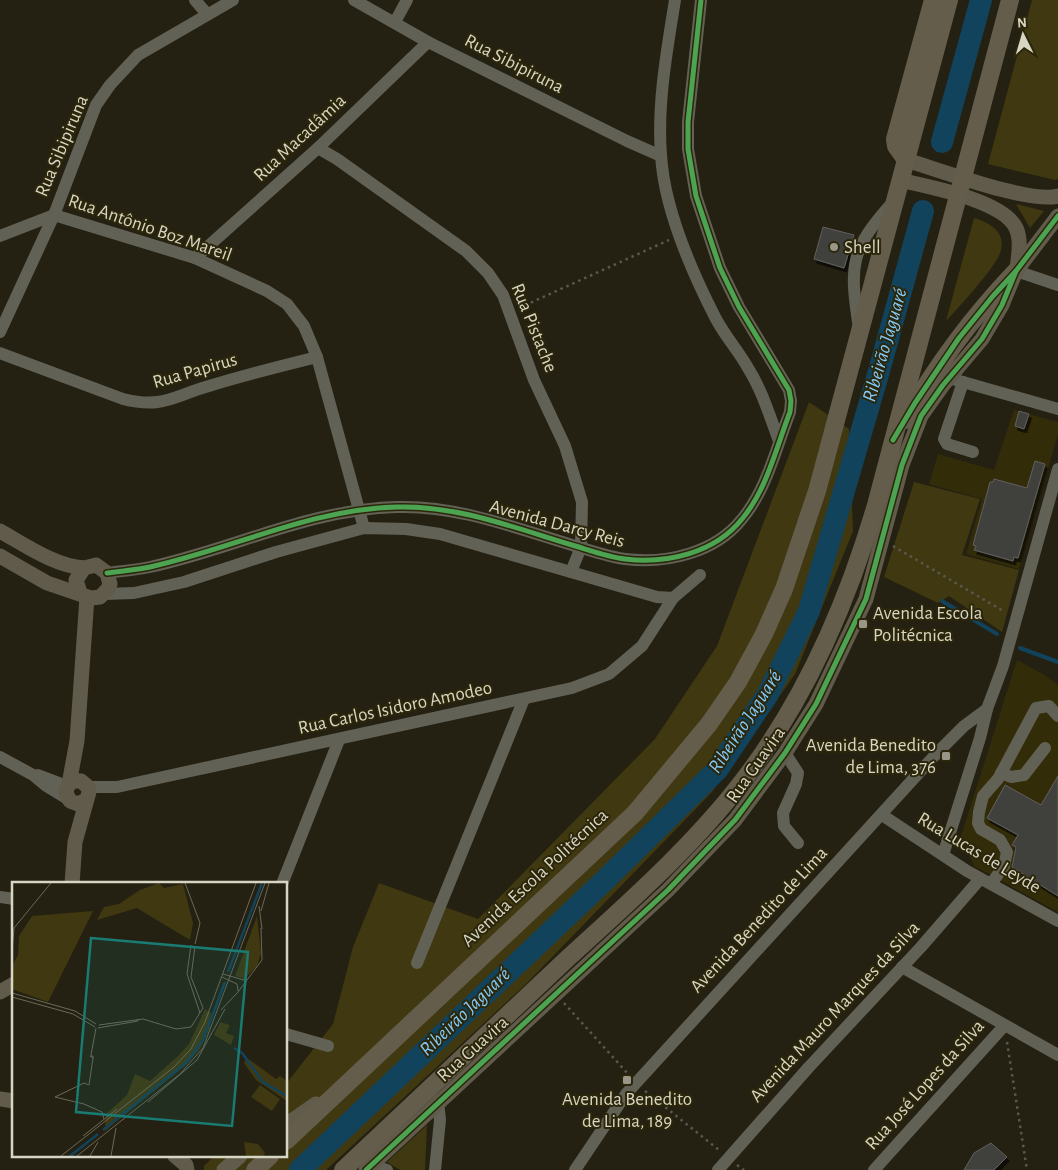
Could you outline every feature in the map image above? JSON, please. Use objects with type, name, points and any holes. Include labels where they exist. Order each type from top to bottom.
[{"type":"highway","points":[[906,160],[896,146],[895,139],[934,0]]},
{"type":"highway","name":"Avenida Escola Politécnica","points":[[288,1139],[634,813],[709,724],[742,674],[764,634],[784,589],[817,491],[949,0]]},
{"type":"highway","points":[[343,1170],[674,857],[742,782],[774,737],[832,631],[861,557],[1010,0]]},
{"type":"highway","points":[[893,440],[915,402],[959,338],[1016,271]]},
{"type":"highway","points":[[256,1170],[268,1158]]},
{"type":"main road","points":[[906,160],[1038,197],[1058,196]]},
{"type":"main road","points":[[900,180],[996,209],[1008,218],[1016,227],[1019,245],[1016,271]]},
{"type":"main road","points":[[1016,271],[1058,216]]},
{"type":"main road","name":"Rua Guavira","points":[[368,1168],[708,850],[735,820],[785,753],[816,704],[866,599],[884,541],[910,443],[921,416],[956,380],[1002,305],[1016,271]]},
{"type":"main road","points":[[0,531],[30,548],[74,567],[84,568],[96,565],[107,573],[110,584],[104,594],[96,598],[84,595],[47,583],[0,556]]},
{"type":"main road","points":[[75,842],[69,793],[77,741],[84,595],[76,580],[84,568]]},
{"type":"main road","points":[[72,882],[75,842],[86,790],[77,741]]},
{"type":"main road","points":[[69,793],[76,781],[86,790]]},
{"type":"main road","points":[[69,793],[78,804],[86,790]]},
{"type":"main road","points":[[0,992],[12,985]]},
{"type":"main road","name":"Avenida Escola Politécnica","points":[[288,1123],[350,1080]]},
{"type":"main road","points":[[177,1158],[186,1165],[187,1170]]},
{"type":"main road","points":[[224,1170],[238,1158]]},
{"type":"street","points":[[195,0],[207,14]]},
{"type":"street","name":"Rua Sibipiruna","points":[[0,332],[54,215],[96,105],[110,85],[138,56],[233,0]]},
{"type":"street","name":"Rua Sibipiruna","points":[[354,0],[428,42],[660,156]]},
{"type":"street","points":[[395,22],[407,0]]},
{"type":"street","points":[[675,0],[664,74],[660,156],[688,259],[716,319],[748,367],[780,441]]},
{"type":"street","name":"Avenida Darcy Reis","points":[[107,573],[150,567],[300,523],[359,510],[396,507],[431,508],[478,517],[624,559],[653,560],[690,554],[727,536],[743,519],[761,490],[790,412],[791,401],[789,390],[739,307],[720,268],[704,223],[693,179],[688,149],[688,122],[701,0]]},
{"type":"street","name":"Rua Macadâmia","points":[[195,258],[318,148],[428,42]]},
{"type":"street","name":"Rua Pistache","points":[[318,148],[338,159],[466,251],[488,274],[503,295],[534,380],[564,446],[582,502],[581,547],[571,572]]},
{"type":"street","name":"Rua Antônio Boz Mareil","points":[[0,236],[54,215],[195,258],[267,290],[287,304],[304,326],[317,357],[364,528]]},
{"type":"street","points":[[1016,271],[1058,285]]},
{"type":"street","name":"Rua Papirus","points":[[0,353],[124,399],[143,404],[168,402],[207,386],[317,357]]},
{"type":"street","points":[[973,452],[947,444],[944,439],[956,380],[1058,409]]},
{"type":"street","points":[[943,855],[980,738],[987,709],[1003,666],[1058,469]]},
{"type":"street","points":[[290,549],[300,536],[300,523]]},
{"type":"street","points":[[104,594],[134,593],[184,582],[364,528],[406,529],[440,534],[644,594],[673,598],[700,576]]},
{"type":"street","name":"Rua Carlos Isidoro Amodeo","points":[[86,790],[117,787],[572,688],[608,674],[642,646],[673,598]]},
{"type":"street","points":[[417,963],[524,699]]},
{"type":"street","points":[[1045,748],[1024,775],[1012,777],[1002,773],[1036,708],[1048,706],[1058,716]]},
{"type":"street","name":"Avenida Benedito de Lima","points":[[575,1170],[636,1082],[941,749],[964,726],[987,709]]},
{"type":"street","points":[[283,882],[338,740]]},
{"type":"street","points":[[785,753],[798,774],[796,784],[783,813],[784,826],[798,843]]},
{"type":"street","points":[[0,757],[69,793]]},
{"type":"street","name":"Avenida Mauro Marques da Silva","points":[[718,1170],[902,967],[1004,866],[1007,852],[1000,840],[981,829],[978,823],[983,796],[1002,773]]},
{"type":"street","name":"Rua Lucas de Leyde","points":[[882,814],[986,882],[1058,922]]},
{"type":"street","points":[[902,967],[1058,1055]]},
{"type":"street","name":"Rua José Lopes da Silva","points":[[874,1170],[1004,1026]]},
{"type":"street","points":[[288,1035],[328,1046]]},
{"type":"street","points":[[435,1170],[440,1120],[438,1101]]},
{"type":"street","points":[[368,1168],[387,1170]]},
{"type":"path","points":[[508,313],[680,235]]},
{"type":"path","points":[[884,541],[1016,618]]},
{"type":"path","points":[[556,994],[649,1095],[728,1158]]},
{"type":"path","points":[[1004,1026],[1027,1170]]},
{"type":"shaded area","points":[[1032,0],[1058,0],[1058,179],[1055,180],[988,164]]},
{"type":"shaded area","points":[[1016,204],[1044,211],[1030,228]]},
{"type":"shaded area","points":[[974,218],[995,228],[1001,238],[1001,250],[986,275],[946,321]]},
{"type":"shaded area","points":[[809,402],[849,429],[853,531],[795,674],[712,792],[527,983],[326,1170],[204,1170],[204,1166],[212,1158],[288,1158],[288,1081],[333,1024],[353,947],[379,883],[478,919],[655,739],[717,646]]},
{"type":"shaded area","points":[[1014,410],[1058,422],[1058,434],[1019,569],[966,554],[982,499],[929,484],[938,454],[994,470]]},
{"type":"shaded area","points":[[914,482],[980,499],[962,555],[1019,570],[1002,632],[949,596],[938,603],[884,577]]},
{"type":"shaded area","points":[[1017,660],[1043,674],[1058,685],[1058,912],[974,866],[961,836]]},
{"type":"shaded area","points":[[427,1125],[425,1170],[400,1170],[387,1162]]},
{"type":"building","name":"Shell","points":[[823,227],[854,235],[844,268],[814,259]]},
{"type":"building","points":[[1019,411],[1029,414],[1024,429],[1015,426]]},
{"type":"building","points":[[1035,461],[1045,464],[1018,558],[1014,557],[1013,561],[974,550],[976,546],[973,545],[990,482],[993,482],[994,479],[1027,488]]},
{"type":"building","points":[[1058,776],[1058,896],[1012,867],[1016,847],[1012,845],[1018,835],[987,818],[1005,785],[1041,805]]},
{"type":"building","points":[[991,1143],[1007,1157],[994,1170],[964,1170],[974,1153]]},
{"type":"waterway","name":"Ribeirão Jaguaré","points":[[942,142],[981,0]]},
{"type":"waterway","name":"Ribeirão Jaguaré","points":[[300,1170],[604,881],[717,770],[768,694],[809,611],[879,371],[923,211]]},
{"type":"waterway","points":[[942,601],[997,634]]},
{"type":"waterway","points":[[1020,648],[1058,662]]},
{"type":"cycle path","points":[[107,573],[145,568],[302,522],[365,509],[419,507],[464,514],[612,557],[641,560],[657,560],[689,554],[704,548],[731,531],[742,519],[758,495],[790,412],[791,401],[789,390],[739,307],[720,268],[696,196],[688,149],[688,122],[701,0]]},
{"type":"cycle path","points":[[893,440],[915,403],[959,338],[1016,271],[1058,216]]},
{"type":"cycle path","points":[[366,1170],[668,890],[735,820],[785,753],[816,704],[866,599],[902,465],[921,416],[943,385],[982,339],[1002,305],[1016,271]]},
{"type":"place","name":"Shell","points":[[834,247]]},
{"type":"place","name":"Avenida Escola Politécnica","points":[[863,624]]},
{"type":"place","name":"Avenida Benedito de Lima, 376","points":[[946,756]]},
{"type":"place","name":"Avenida Benedito de Lima, 189","points":[[627,1080]]}]
